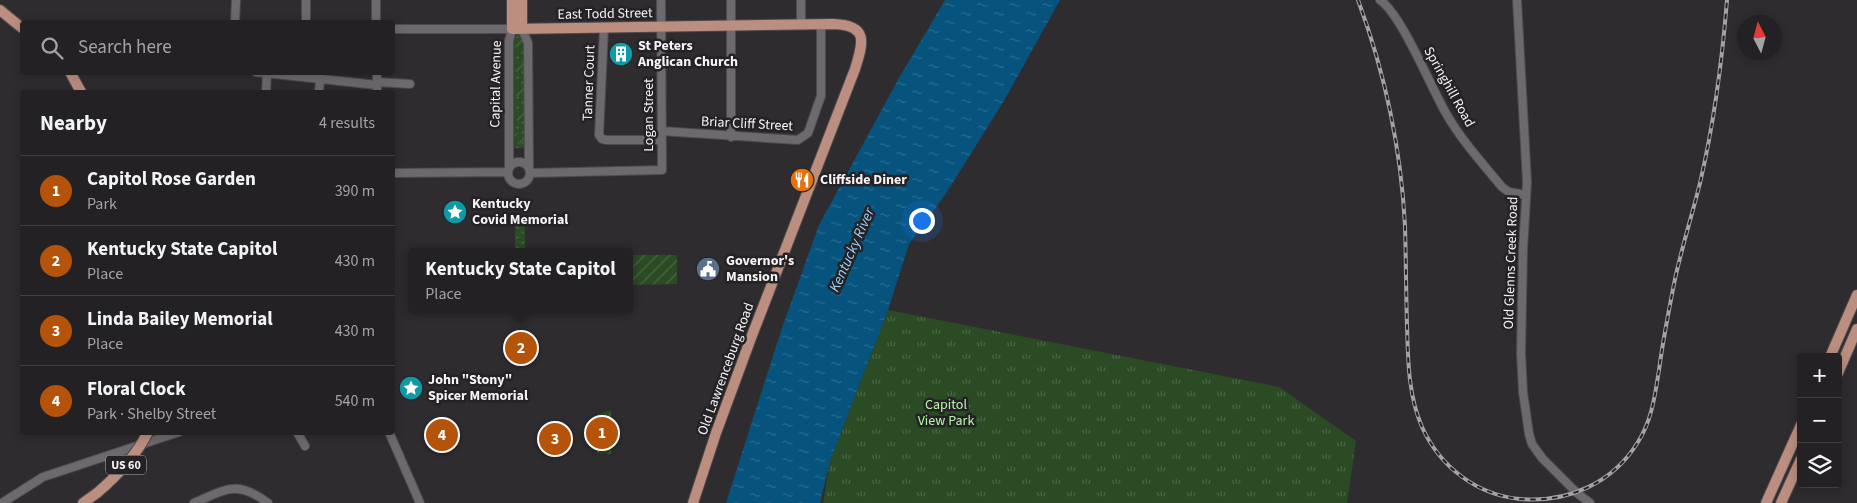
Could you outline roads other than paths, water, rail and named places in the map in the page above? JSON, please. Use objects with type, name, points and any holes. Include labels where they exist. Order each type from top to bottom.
[{"type":"main road","name":"Capital Avenue","points":[[512,0],[517,29]]},
{"type":"main road","name":"Capital Avenue","points":[[517,29],[522,0]]},
{"type":"main road","points":[[0,10],[20,26]]},
{"type":"main road","name":"East Todd Street","points":[[517,29],[801,24],[850,25],[859,32],[861,39],[860,49]]},
{"type":"main road","name":"Old Lawrenceburg Road","points":[[693,503],[716,433],[751,338],[850,84],[860,49]]},
{"type":"main road","points":[[72,75],[81,90]]},
{"type":"main road","points":[[1832,353],[1857,295]]},
{"type":"main road","points":[[1842,364],[1857,329]]},
{"type":"main road","points":[[1766,503],[1797,434]]},
{"type":"main road","name":"US 60","points":[[83,503],[118,474],[134,456],[146,435]]},
{"type":"main road","points":[[1781,503],[1797,468]]},
{"type":"street","points":[[235,20],[236,0]]},
{"type":"street","points":[[306,0],[306,20]]},
{"type":"street","points":[[376,0],[376,20]]},
{"type":"street","name":"Logan Street","points":[[530,170],[662,170],[661,0]]},
{"type":"street","points":[[731,0],[731,137]]},
{"type":"street","points":[[801,0],[801,24]]},
{"type":"street","name":"Springhill Road","points":[[1380,0],[1394,15],[1428,82],[1457,130],[1502,188],[1512,193],[1526,195]]},
{"type":"street","name":"Old Glenns Creek Road","points":[[1517,0],[1526,195],[1521,353],[1523,392],[1529,434],[1532,444],[1542,458],[1577,494],[1590,503]]},
{"type":"street","name":"Briar Cliff Street","points":[[661,131],[798,140],[808,134],[821,96],[821,24]]},
{"type":"street","name":"Tanner Court","points":[[604,28],[599,135],[602,139],[606,140],[662,140]]},
{"type":"street","points":[[395,29],[517,29]]},
{"type":"street","name":"Capital Avenue","points":[[509,170],[508,41],[517,29],[528,44],[530,170]]},
{"type":"street","points":[[266,90],[267,75]]},
{"type":"street","points":[[285,75],[377,86],[410,84]]},
{"type":"street","points":[[319,90],[320,79]]},
{"type":"street","points":[[395,173],[499,172],[509,170],[514,163],[520,162],[530,170],[527,180],[518,183],[511,179],[509,170]]},
{"type":"street","points":[[2,503],[43,477],[170,435]]},
{"type":"street","points":[[298,435],[306,446]]},
{"type":"street","points":[[390,435],[420,503]]},
{"type":"street","points":[[194,503],[228,488],[247,492],[268,503]]},
{"type":"water","name":"Kentucky River","points":[[945,0],[1060,0],[1005,99],[945,195],[909,244],[888,310],[830,461],[820,503],[726,503],[782,328],[819,225],[899,78]]},
{"type":"railway","points":[[1358,0],[1384,83],[1400,168],[1405,226],[1408,364],[1411,390],[1417,415],[1439,455],[1462,476],[1489,492],[1520,499],[1555,498],[1572,494],[1602,479],[1616,469],[1628,456],[1647,425],[1654,398],[1675,279],[1700,183],[1709,138],[1720,69],[1727,0]]},
{"type":"place","name":"St Peters Anglican Church","points":[[621,54]]},
{"type":"place","name":"Cliffside Diner","points":[[802,180]]},
{"type":"place","name":"Kentucky Covid Memorial","points":[[455,212]]},
{"type":"place","name":"Governor's Mansion","points":[[708,269]]},
{"type":"place","name":"Kentucky State Capitol","points":[[521,348]]},
{"type":"place","name":"John \"Stony\" Spicer Memorial","points":[[411,388]]},
{"type":"place","name":"Capitol Rose Garden","points":[[602,433]]},
{"type":"place","name":"Floral Clock","points":[[442,435]]},
{"type":"place","name":"Linda Bailey Memorial","points":[[555,439]]},
{"type":"park label","name":"Capitol View Park","points":[[946,414]]}]
